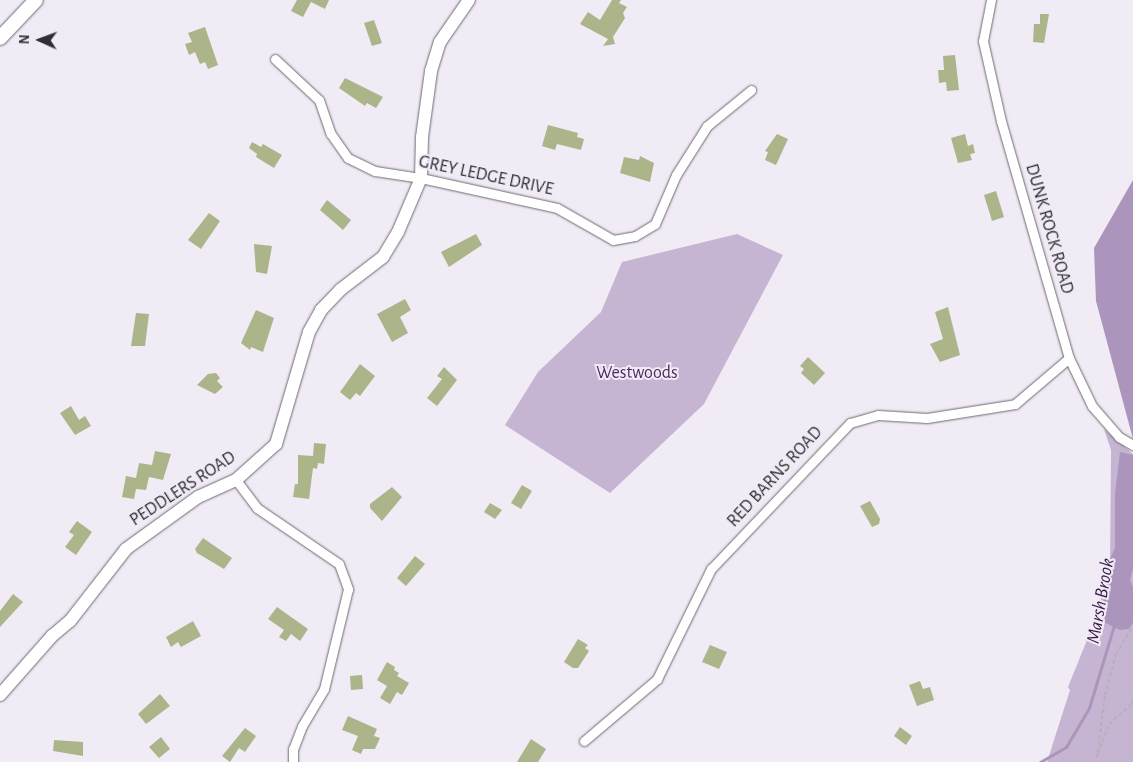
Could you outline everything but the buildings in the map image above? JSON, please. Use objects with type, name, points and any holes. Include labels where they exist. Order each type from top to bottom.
[{"type":"main road","points":[[0,38],[36,0]]},
{"type":"street","name":"PEDDLERS ROAD","points":[[0,695],[52,636],[70,621],[126,549],[198,497],[236,480],[276,444],[308,332],[321,310],[340,290],[383,257],[398,232],[422,178],[422,136],[431,71],[440,42],[469,0]]},
{"type":"street","name":"DUNK ROCK ROAD","points":[[991,0],[983,41],[1001,121],[1069,358],[1092,406],[1119,438],[1133,444]]},
{"type":"street","name":"GREY LEDGE DRIVE","points":[[275,59],[319,100],[331,134],[348,158],[375,171],[422,178],[558,208],[613,240],[635,236],[655,224],[676,175],[708,126],[751,90]]},
{"type":"street","name":"RED BARNS ROAD","points":[[584,742],[657,679],[711,569],[850,423],[878,415],[927,418],[1014,404],[1069,358]]},
{"type":"street","points":[[236,480],[256,508],[339,564],[348,589],[324,690],[302,726],[293,749],[293,762]]},
{"type":"path","points":[[1097,758],[1105,695],[1116,654],[1133,626]]},
{"type":"path","points":[[1094,762],[1109,724],[1132,704],[1133,699]]},
{"type":"green space","name":"Westwoods","points":[[737,234],[783,255],[704,404],[610,493],[505,425],[538,372],[601,312],[622,262]]},
{"type":"green space","points":[[1104,429],[1133,454],[1133,762],[1047,762],[1070,690],[1068,687],[1091,630],[1110,570],[1111,450]]},
{"type":"shaded area","points":[[1133,180],[1133,439],[1096,301],[1094,248]]},
{"type":"shaded area","points":[[1120,452],[1133,455],[1133,569],[1130,580],[1133,587],[1133,623],[1129,629],[1120,630],[1099,620],[1096,614],[1110,589],[1108,564],[1115,548],[1115,494]]},
{"type":"waterway","name":"Marsh Brook","points":[[1040,762],[1066,747],[1089,708],[1114,625]]}]
